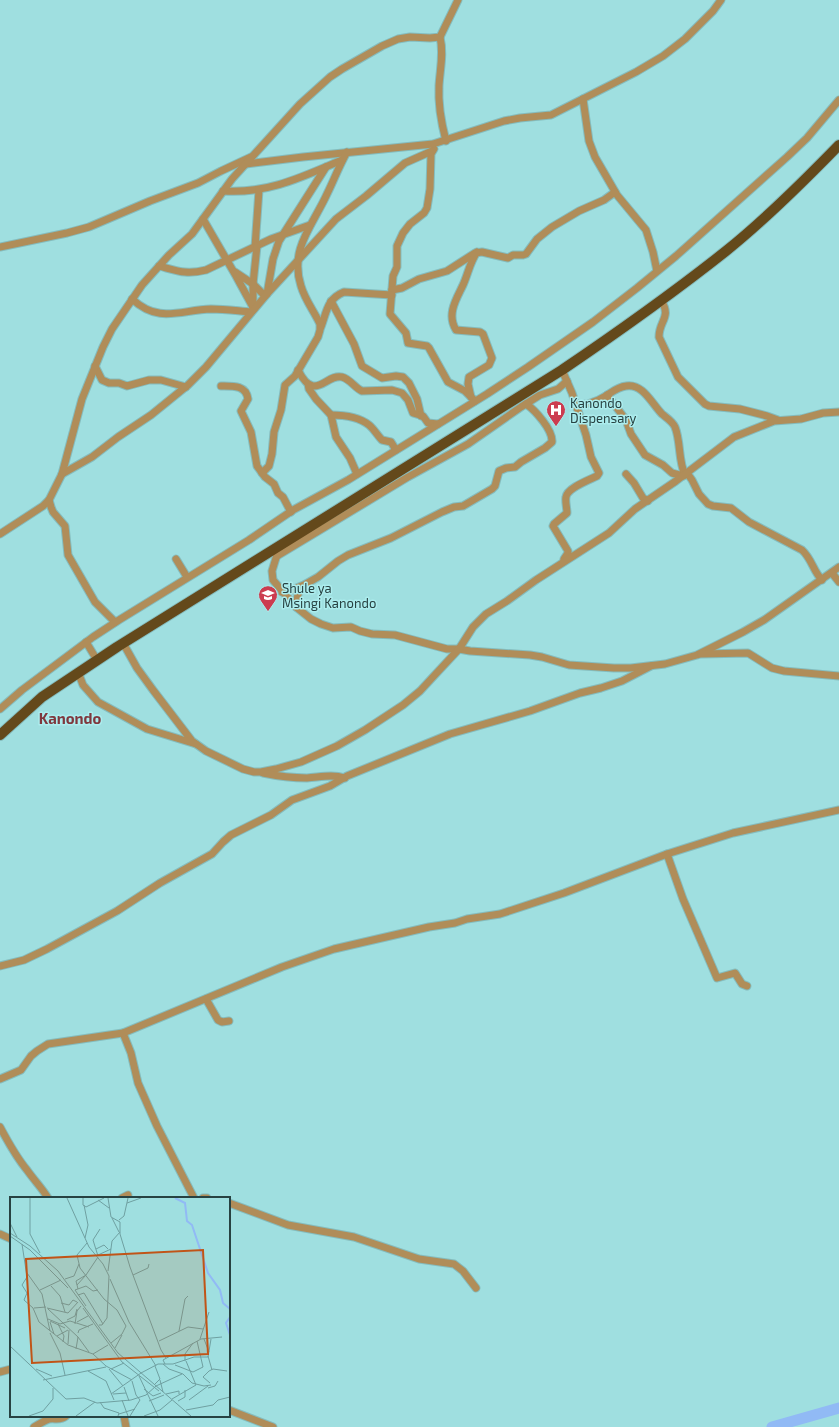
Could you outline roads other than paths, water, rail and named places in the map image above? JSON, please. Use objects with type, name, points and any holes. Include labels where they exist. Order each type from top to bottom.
[{"type":"highway","points":[[0,735],[42,697],[78,672],[562,370],[661,300],[733,245],[787,198],[839,145]]},
{"type":"street","points":[[443,141],[439,109],[439,86],[442,57],[440,36],[458,0]]},
{"type":"street","points":[[246,164],[347,152],[414,147],[443,141],[520,118],[551,115],[636,72],[663,56],[685,39],[722,0]]},
{"type":"street","points":[[0,534],[49,500],[62,474],[82,399],[112,329],[132,299],[159,266],[192,234],[232,179],[300,104],[342,68],[398,39],[410,37],[430,38],[440,36]]},
{"type":"street","points":[[583,99],[591,150],[602,172],[615,192],[646,230],[657,271]]},
{"type":"street","points":[[0,709],[22,690],[115,622],[249,540],[291,512],[357,474],[438,424],[473,399],[528,367],[593,322],[676,256],[787,157],[807,138],[839,100]]},
{"type":"street","points":[[62,474],[92,457],[118,437],[151,415],[186,387],[206,367],[253,309],[319,236],[342,214],[362,200],[405,163],[432,151],[443,141]]},
{"type":"street","points":[[432,151],[430,154],[430,194],[427,208],[424,213],[410,224],[403,232],[397,246],[397,267],[393,276],[390,315],[406,333],[408,343],[427,346],[448,382],[465,391],[473,399]]},
{"type":"street","points":[[321,327],[300,284],[297,262],[302,242],[310,224],[327,195],[347,152]]},
{"type":"street","points":[[0,247],[67,233],[93,225],[198,183],[254,156]]},
{"type":"street","points":[[223,191],[237,192],[258,190],[285,184],[342,160]]},
{"type":"street","points":[[266,295],[276,247],[326,167]]},
{"type":"street","points":[[253,309],[258,190]]},
{"type":"street","points":[[262,473],[269,466],[272,454],[274,432],[282,406],[283,389],[285,384],[292,379],[318,337],[331,301],[334,297],[344,292],[392,293],[419,279],[447,271],[477,252],[491,253],[504,258],[508,258],[513,255],[526,254],[542,234],[552,227],[579,211],[604,200],[615,192]]},
{"type":"street","points":[[203,219],[228,261],[253,309]]},
{"type":"street","points":[[159,266],[186,273],[196,273],[228,261],[256,246],[310,224]]},
{"type":"street","points":[[473,399],[468,384],[469,377],[489,365],[492,358],[483,334],[480,332],[456,330],[453,325],[452,315],[453,306],[463,285],[473,257],[477,252]]},
{"type":"street","points":[[234,272],[253,284],[266,295]]},
{"type":"street","points":[[132,299],[145,308],[171,315],[211,309],[253,309]]},
{"type":"street","points":[[661,300],[666,311],[659,336],[675,372],[683,382],[708,406],[740,409],[767,416],[779,421]]},
{"type":"street","points":[[331,301],[354,344],[362,366],[382,378],[396,376],[403,378],[409,383],[417,399],[421,416]]},
{"type":"street","points":[[95,366],[102,380],[109,383],[119,383],[127,386],[150,380],[161,380],[186,387]]},
{"type":"street","points":[[298,370],[316,399],[331,415],[336,437],[350,458],[357,474]]},
{"type":"street","points":[[560,564],[568,551],[554,524],[563,518],[567,513],[566,496],[575,486],[597,476],[599,473],[589,452],[586,436],[562,370]]},
{"type":"street","points":[[308,384],[317,386],[336,377],[341,377],[351,382],[362,391],[397,390],[406,396],[413,413],[425,418],[428,422],[438,424]]},
{"type":"street","points":[[277,556],[408,477],[468,444],[540,395],[558,389],[567,381]]},
{"type":"street","points":[[575,405],[595,402],[628,385],[640,389],[647,395],[662,414],[674,424],[682,469],[685,475],[692,480],[699,494],[708,504],[731,508],[749,522],[802,550],[809,556],[822,580]]},
{"type":"street","points":[[221,386],[243,388],[247,395],[247,402],[241,411],[251,432],[256,462],[262,473],[274,484],[278,493],[283,497],[291,512]]},
{"type":"street","points":[[608,395],[626,420],[631,434],[645,455],[663,465],[672,474],[685,475]]},
{"type":"street","points":[[282,592],[304,586],[348,555],[390,538],[442,512],[454,507],[463,506],[492,489],[495,486],[499,471],[506,468],[515,467],[550,444],[552,439],[552,436],[546,426],[534,410],[526,404]]},
{"type":"street","points":[[261,772],[276,770],[301,762],[337,746],[390,714],[420,691],[458,649],[473,627],[486,614],[609,533],[634,509],[685,475],[734,437],[747,431],[779,421],[801,419],[823,413],[839,412]]},
{"type":"street","points":[[331,415],[343,415],[366,423],[382,440],[391,442],[396,450]]},
{"type":"street","points":[[626,474],[634,483],[643,498],[648,501]]},
{"type":"street","points":[[49,500],[50,507],[53,512],[65,526],[68,555],[95,602],[115,622]]},
{"type":"street","points":[[280,545],[272,571],[273,580],[296,607],[311,619],[327,626],[351,627],[366,633],[400,636],[447,649],[517,654],[542,657],[569,665],[614,668],[665,664],[697,655],[764,620],[822,580],[836,577],[839,568]]},
{"type":"street","points":[[176,559],[187,577]]},
{"type":"street","points":[[296,607],[298,594],[304,586]]},
{"type":"street","points":[[86,642],[97,660]]},
{"type":"street","points":[[123,643],[146,681],[192,740],[206,751],[243,769],[276,776],[308,778],[325,775],[345,778]]},
{"type":"street","points":[[697,655],[748,653],[772,668],[784,671],[839,676]]},
{"type":"street","points":[[0,966],[13,964],[36,954],[117,911],[160,883],[212,854],[231,835],[271,815],[292,800],[330,786],[345,778],[450,734],[530,711],[580,693],[622,681],[651,666]]},
{"type":"street","points":[[78,672],[83,685],[98,702],[147,729],[198,745]]},
{"type":"street","points":[[0,1079],[21,1070],[31,1056],[48,1044],[123,1033],[282,967],[334,949],[428,927],[500,914],[564,893],[667,854],[743,830],[839,810]]},
{"type":"street","points":[[667,854],[683,899],[716,978],[734,973],[742,984],[747,986]]},
{"type":"street","points":[[206,999],[218,1020],[222,1022],[229,1021]]},
{"type":"street","points":[[123,1033],[138,1083],[157,1126],[193,1197]]},
{"type":"street","points":[[0,1127],[11,1148],[47,1197]]},
{"type":"street","points":[[230,1202],[288,1224],[354,1236],[419,1259],[454,1264],[464,1271],[476,1288]]},
{"type":"street","points":[[0,1234],[10,1239]]},
{"type":"street","points":[[0,1372],[10,1369]]},
{"type":"street","points":[[230,1410],[273,1427]]},
{"type":"street","points":[[34,1427],[51,1419],[60,1419],[64,1417]]},
{"type":"street","points":[[124,1417],[126,1427]]},
{"type":"waterway","points":[[772,1427],[839,1408]]},
{"type":"place","name":"Kanondo Dispensary","points":[[556,427]]},
{"type":"place","name":"Shule ya Msingi Kanondo","points":[[268,612]]},
{"type":"district","name":"Kanondo","points":[[70,719]]}]
